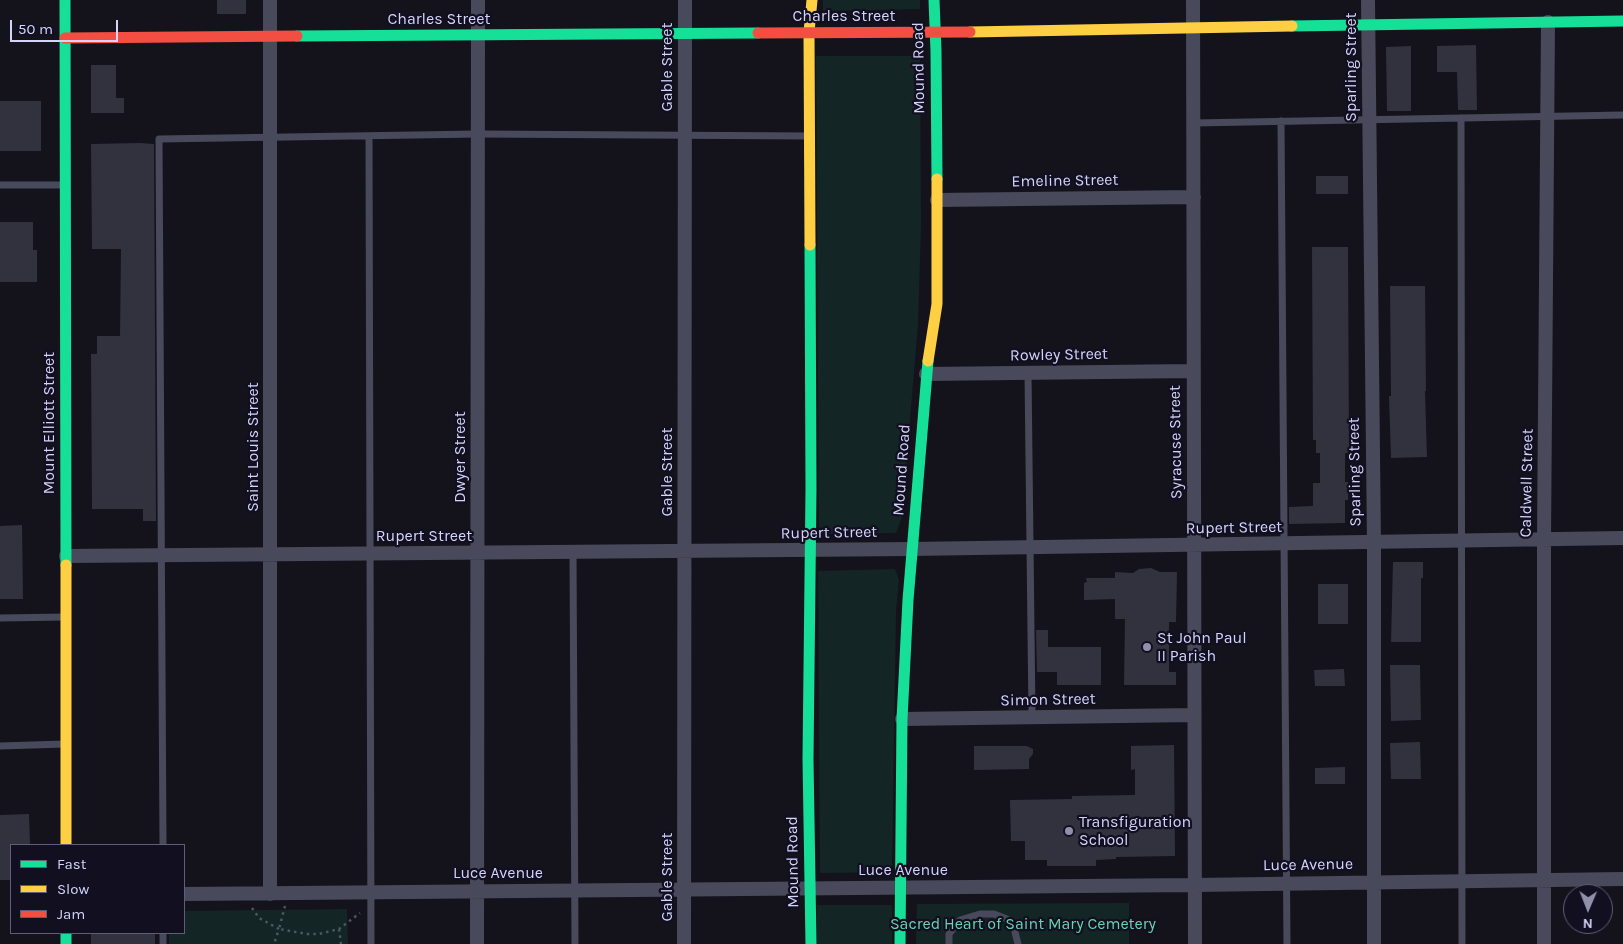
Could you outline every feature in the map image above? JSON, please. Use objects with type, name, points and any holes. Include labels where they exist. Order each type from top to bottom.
[{"type":"street","name":"Mount Elliott Street","points":[[65,0],[66,844]]},
{"type":"street","name":"Saint Louis Street","points":[[270,0],[270,894]]},
{"type":"street","name":"Dwyer Street","points":[[477,944],[478,0]]},
{"type":"street","name":"Gable Street","points":[[684,944],[685,0]]},
{"type":"street","name":"Mound Road","points":[[811,944],[808,759],[811,550],[809,32],[812,0]]},
{"type":"street","name":"Mound Road","points":[[900,944],[902,719],[908,600],[926,374],[937,304],[938,200],[934,0]]},
{"type":"street","name":"Syracuse Street","points":[[1193,0],[1195,944]]},
{"type":"street","name":"Sparling Street","points":[[1368,0],[1374,543],[1374,944]]},
{"type":"street","name":"Charles Street","points":[[65,38],[934,31],[1623,21]]},
{"type":"street","name":"Caldwell Street","points":[[1544,944],[1544,540],[1548,22]]},
{"type":"street","name":"Emeline Street","points":[[938,200],[1194,197]]},
{"type":"street","name":"Rowley Street","points":[[926,374],[1193,371]]},
{"type":"street","name":"Rupert Street","points":[[66,556],[1029,548],[1623,538]]},
{"type":"street","name":"Simon Street","points":[[902,719],[1194,715]]},
{"type":"street","name":"Luce Avenue","points":[[185,894],[1194,885],[1623,878]]},
{"type":"lane","points":[[1194,123],[1623,115]]},
{"type":"lane","points":[[1461,118],[1460,541],[1462,944]]},
{"type":"lane","points":[[1281,121],[1287,944]]},
{"type":"lane","points":[[163,844],[159,139],[478,134],[809,136]]},
{"type":"lane","points":[[370,136],[371,944]]},
{"type":"lane","points":[[0,185],[65,185]]},
{"type":"lane","points":[[1028,373],[1032,718]]},
{"type":"lane","points":[[573,552],[575,944]]},
{"type":"lane","points":[[0,618],[66,617]]},
{"type":"lane","points":[[0,746],[66,744]]},
{"type":"lane","points":[[948,944],[949,934],[960,920],[980,914],[994,914],[1007,919],[1014,928],[1018,944]]},
{"type":"path","points":[[252,904],[252,908],[259,918],[279,929],[319,934],[339,929],[362,911]]},
{"type":"path","points":[[274,944],[283,911]]},
{"type":"path","points":[[339,929],[341,944]]},
{"type":"green space","points":[[823,0],[920,0],[920,9],[823,11]]},
{"type":"green space","points":[[816,56],[920,56],[921,225],[918,323],[902,517],[896,533],[819,534]]},
{"type":"green space","points":[[895,569],[899,580],[896,611],[892,872],[820,873],[818,571]]},
{"type":"green space","name":"Sacred Heart of Saint Mary Cemetery","points":[[1129,903],[1129,944],[916,944],[917,904]]},
{"type":"green space","points":[[817,905],[892,905],[892,944],[817,944]]},
{"type":"green space","points":[[347,909],[348,944],[169,944],[169,934],[185,934],[185,911]]},
{"type":"building","points":[[217,0],[246,0],[246,14],[217,14]]},
{"type":"building","points":[[1476,45],[1477,110],[1458,110],[1457,72],[1437,72],[1437,46]]},
{"type":"building","points":[[1411,46],[1411,111],[1387,111],[1386,47]]},
{"type":"building","points":[[91,65],[116,65],[116,98],[124,98],[124,113],[91,113]]},
{"type":"building","points":[[0,101],[41,101],[41,151],[0,151]]},
{"type":"building","points":[[91,144],[154,144],[156,521],[143,521],[143,509],[92,509],[91,354],[97,354],[97,336],[120,336],[121,249],[92,249]]},
{"type":"building","points":[[1316,176],[1348,176],[1348,194],[1316,194]]},
{"type":"building","points":[[0,222],[33,222],[33,250],[37,250],[37,282],[0,282]]},
{"type":"building","points":[[1312,247],[1348,247],[1349,453],[1345,453],[1345,482],[1348,482],[1348,500],[1345,500],[1345,523],[1289,524],[1289,507],[1313,506],[1313,483],[1320,483],[1320,453],[1316,453],[1316,440],[1313,440]]},
{"type":"building","points":[[1390,286],[1425,286],[1427,457],[1391,458],[1389,396],[1391,396]]},
{"type":"building","points":[[22,525],[23,599],[0,599],[0,526]]},
{"type":"building","points":[[1393,562],[1423,562],[1423,578],[1421,578],[1421,642],[1391,642]]},
{"type":"building","name":"St John Paul II Parish","points":[[1151,568],[1160,572],[1177,572],[1176,622],[1169,622],[1169,672],[1176,672],[1176,685],[1124,685],[1125,619],[1115,619],[1115,599],[1084,600],[1084,583],[1087,582],[1086,578],[1115,578],[1115,572],[1133,573],[1139,569]]},
{"type":"building","points":[[1318,584],[1348,584],[1348,624],[1318,624]]},
{"type":"building","points":[[1036,630],[1048,630],[1048,647],[1101,647],[1101,685],[1057,685],[1057,672],[1037,672]]},
{"type":"building","points":[[1390,665],[1420,665],[1421,720],[1391,721]]},
{"type":"building","points":[[1344,669],[1345,686],[1315,686],[1314,670]]},
{"type":"building","points":[[1420,742],[1421,779],[1391,779],[1390,743]]},
{"type":"building","points":[[1174,745],[1175,856],[1116,857],[1116,859],[1096,860],[1096,866],[1047,866],[1047,860],[1025,860],[1025,841],[1011,841],[1010,800],[1072,799],[1072,796],[1135,795],[1135,769],[1131,770],[1131,746]]},
{"type":"building","points":[[974,746],[1027,746],[1033,749],[1033,754],[1029,759],[1029,769],[974,770]]},
{"type":"building","points":[[1345,767],[1345,784],[1315,784],[1315,768]]},
{"type":"building","points":[[29,814],[30,844],[10,844],[10,880],[0,880],[0,815]]},
{"type":"building","points":[[91,934],[155,934],[155,944],[91,944]]},
{"type":"traffic: fast","points":[[65,0],[66,565]]},
{"type":"traffic: fast","points":[[934,0],[937,179]]},
{"type":"traffic: fast","points":[[1292,26],[1623,21]]},
{"type":"traffic: fast","points":[[297,36],[758,33]]},
{"type":"traffic: fast","points":[[810,245],[811,489],[808,759],[811,944]]},
{"type":"traffic: fast","points":[[900,944],[902,719],[908,600],[928,361]]},
{"type":"traffic: fast","points":[[66,934],[66,944]]},
{"type":"traffic: slow","points":[[810,245],[809,32],[812,0]]},
{"type":"traffic: slow","points":[[970,32],[1292,26]]},
{"type":"traffic: slow","points":[[928,361],[937,304],[937,179]]},
{"type":"traffic: slow","points":[[66,565],[66,844]]},
{"type":"traffic: jam","points":[[758,33],[970,32]]},
{"type":"traffic: jam","points":[[65,38],[297,36]]},
{"type":"place","name":"St John Paul II Parish","points":[[1147,647]]},
{"type":"place","name":"Transfiguration School","points":[[1069,831]]}]
